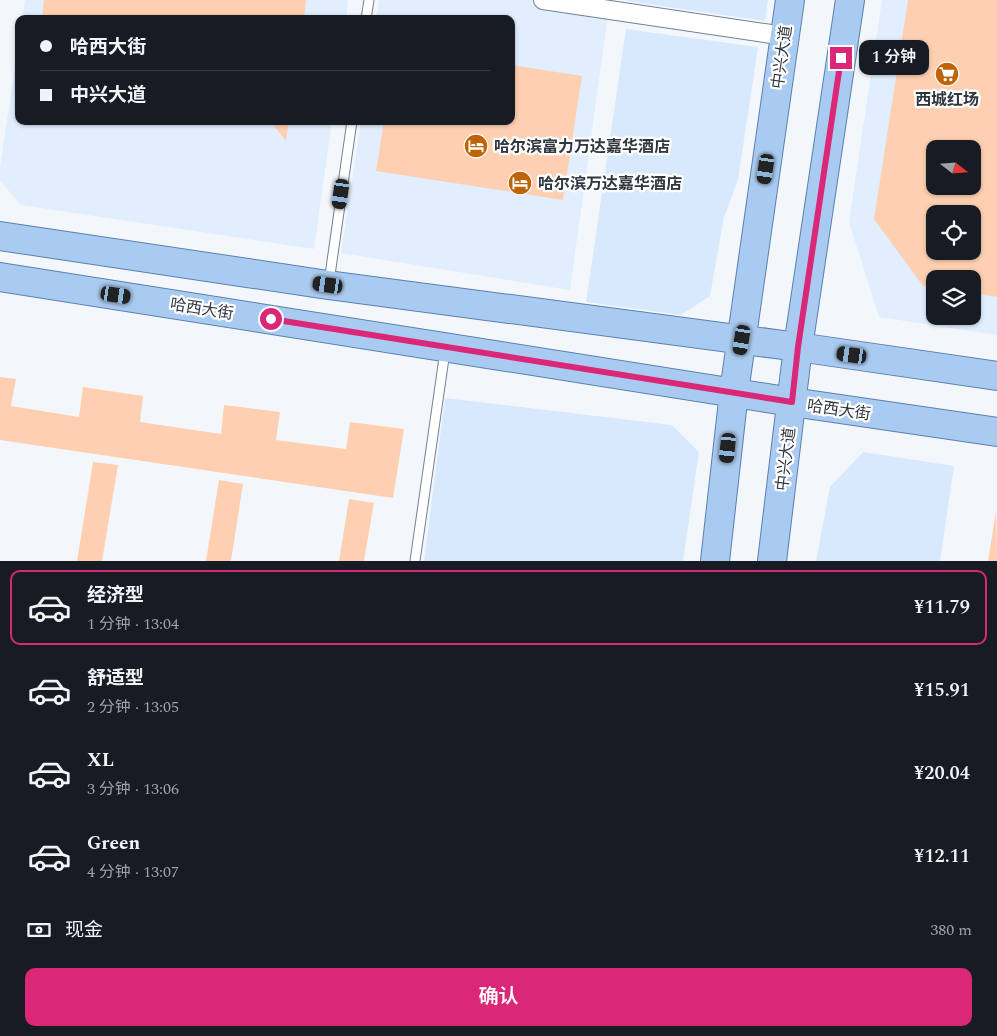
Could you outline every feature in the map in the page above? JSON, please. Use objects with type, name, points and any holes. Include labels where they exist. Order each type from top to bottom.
[{"type":"main road","name":"中兴大道","points":[[715,561],[734,392],[790,0]]},
{"type":"main road","name":"中兴大道","points":[[772,561],[798,347],[850,0]]},
{"type":"main road","points":[[0,236],[328,285],[798,347],[997,376]]},
{"type":"main road","name":"哈西大街","points":[[0,277],[792,402],[997,432]]},
{"type":"street","points":[[543,0],[784,36]]},
{"type":"lane","points":[[367,15],[369,0]]},
{"type":"lane","points":[[328,285],[351,125]]},
{"type":"lane","points":[[415,561],[446,347]]},
{"type":"shaded area","points":[[25,0],[348,0],[346,15],[23,15]]},
{"type":"shaded area","points":[[379,0],[610,0],[570,290],[341,253],[360,125],[515,125],[515,15],[377,15]]},
{"type":"shaded area","points":[[628,0],[768,0],[765,21]]},
{"type":"shaded area","name":"西城红场","points":[[882,0],[997,0],[997,335],[931,325],[981,325],[981,270],[926,270],[926,324],[879,317],[849,222]]},
{"type":"shaded area","points":[[626,29],[758,47],[738,180],[724,217],[710,296],[681,315],[586,302]]},
{"type":"shaded area","points":[[15,67],[15,125],[331,125],[314,249],[21,205],[0,181],[0,167]]},
{"type":"shaded area","points":[[445,398],[672,425],[699,452],[683,561],[424,561]]},
{"type":"shaded area","points":[[863,452],[954,466],[940,561],[816,561],[830,487]]},
{"type":"building","points":[[44,0],[306,0],[304,15],[42,15]]},
{"type":"building","name":"西城红场","points":[[908,0],[997,0],[997,297],[981,294],[981,270],[926,270],[926,286],[923,286],[874,219]]},
{"type":"building","name":"哈尔滨富力万达嘉华酒店","points":[[515,66],[582,76],[563,200],[376,171],[383,125],[515,125]]},
{"type":"building","points":[[273,125],[288,125],[286,141]]},
{"type":"building","points":[[0,377],[16,379],[11,406],[79,417],[83,387],[143,396],[140,422],[221,434],[224,405],[280,412],[276,440],[346,449],[350,422],[404,429],[393,498],[0,440]]},
{"type":"building","points":[[93,462],[118,465],[102,561],[77,561]]},
{"type":"building","points":[[219,480],[243,484],[231,561],[206,561]]},
{"type":"building","points":[[349,499],[374,503],[364,561],[339,561]]},
{"type":"building","points":[[996,511],[997,561],[988,561]]},
{"type":"place","name":"西城红场","points":[[947,74]]},
{"type":"place","name":"哈尔滨富力万达嘉华酒店","points":[[476,146]]},
{"type":"place","name":"哈尔滨万达嘉华酒店","points":[[520,183]]},
{"type":"route","points":[[271,319],[792,402],[798,347],[841,58]]}]
